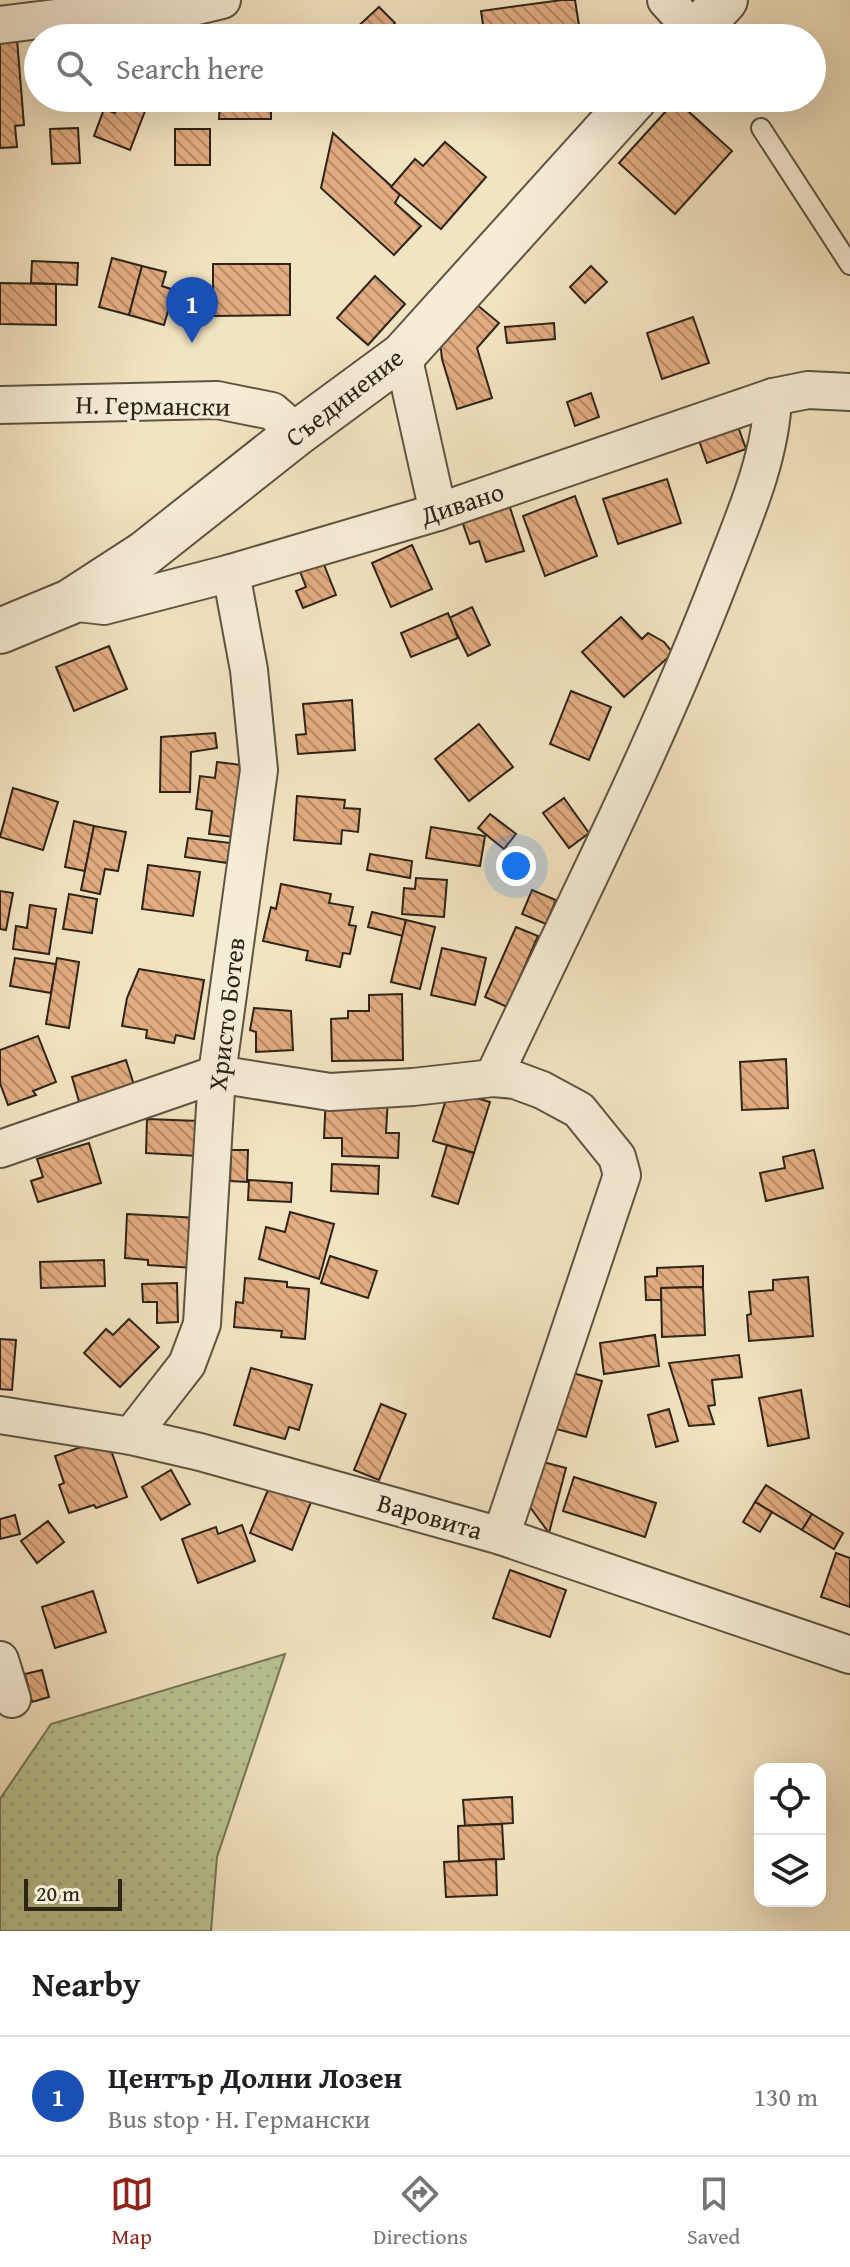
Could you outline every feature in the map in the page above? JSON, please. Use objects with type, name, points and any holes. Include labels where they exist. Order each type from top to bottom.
[{"type":"street","points":[[0,25],[93,6],[176,11],[222,0]]},
{"type":"street","points":[[666,0],[684,24]]},
{"type":"street","points":[[702,24],[725,0]]},
{"type":"street","name":"Съединение","points":[[0,631],[70,602],[144,554],[297,433],[403,355],[622,112]]},
{"type":"street","points":[[403,355],[438,512]]},
{"type":"street","name":"Дивано","points":[[70,602],[104,606],[231,573],[438,512],[773,397],[808,390],[850,392]]},
{"type":"street","points":[[493,1078],[686,669],[760,467],[772,423],[773,397]]},
{"type":"street","name":"Н. Германски","points":[[0,405],[217,400],[272,411],[297,433]]},
{"type":"street","name":"Христо Ботев","points":[[131,1436],[187,1364],[202,1324],[217,1074],[259,770],[249,670],[231,573]]},
{"type":"street","points":[[0,1149],[217,1074],[330,1092],[493,1078],[515,1080],[542,1090],[579,1110],[617,1157],[622,1175],[501,1536]]},
{"type":"street","name":"Варовита","points":[[0,1415],[131,1436],[200,1452],[501,1536],[850,1655]]},
{"type":"street","points":[[0,1660],[12,1699]]},
{"type":"lane","points":[[761,128],[850,265]]},
{"type":"green space","points":[[285,1654],[217,1857],[211,1931],[0,1931],[0,1799],[51,1724]]},
{"type":"building","points":[[575,0],[579,24],[483,24],[481,11]]},
{"type":"building","points":[[379,7],[395,23],[394,24],[361,24]]},
{"type":"building","points":[[17,39],[24,125],[15,126],[17,147],[0,148],[0,40]]},
{"type":"building","points":[[103,112],[145,112],[130,150],[94,136]]},
{"type":"building","points":[[219,112],[271,112],[271,119],[219,119]]},
{"type":"building","points":[[665,112],[689,112],[732,151],[675,214],[619,163]]},
{"type":"building","points":[[78,128],[80,163],[52,164],[50,129]]},
{"type":"building","points":[[175,129],[210,129],[210,165],[175,165]]},
{"type":"building","points":[[333,133],[400,194],[395,203],[421,226],[394,255],[321,188]]},
{"type":"building","points":[[445,142],[486,177],[441,229],[391,187],[415,159],[423,166]]},
{"type":"building","points":[[112,258],[142,266],[129,315],[99,307]]},
{"type":"building","points":[[32,261],[78,263],[77,285],[31,283]]},
{"type":"building","points":[[213,264],[290,264],[290,315],[213,316]]},
{"type":"building","points":[[142,266],[166,272],[162,286],[174,290],[164,325],[129,315]]},
{"type":"building","points":[[591,266],[607,282],[585,303],[570,287]]},
{"type":"building","points":[[375,276],[405,304],[368,345],[337,318]]},
{"type":"building","points":[[0,283],[56,284],[56,325],[0,324]]},
{"type":"building","points":[[476,304],[499,323],[477,348],[492,398],[457,409],[442,359],[440,340]]},
{"type":"building","points":[[693,317],[709,363],[662,379],[647,333]]},
{"type":"building","points":[[554,323],[555,339],[507,343],[505,327]]},
{"type":"building","points":[[591,393],[599,417],[575,426],[567,402]]},
{"type":"building","points":[[735,418],[746,449],[707,463],[696,432]]},
{"type":"building","points":[[667,479],[681,523],[618,544],[603,499]]},
{"type":"building","points":[[506,495],[524,551],[486,562],[479,541],[470,544],[458,510]]},
{"type":"building","points":[[575,496],[597,556],[545,576],[523,516]]},
{"type":"building","points":[[412,545],[432,589],[391,607],[372,563]]},
{"type":"building","points":[[319,552],[336,595],[303,608],[296,591],[306,587],[296,561]]},
{"type":"building","points":[[472,607],[490,645],[468,656],[449,618]]},
{"type":"building","points":[[448,613],[458,638],[411,657],[401,633]]},
{"type":"building","points":[[621,617],[642,639],[648,633],[664,642],[673,653],[624,697],[582,652]]},
{"type":"building","points":[[109,646],[127,689],[74,711],[56,667]]},
{"type":"building","points":[[571,691],[611,707],[589,760],[550,744]]},
{"type":"building","points":[[352,700],[355,750],[298,754],[296,735],[306,734],[303,704]]},
{"type":"building","points":[[479,724],[513,767],[469,801],[435,759]]},
{"type":"building","points":[[215,733],[217,748],[191,752],[190,792],[160,792],[161,737]]},
{"type":"building","points":[[217,762],[242,765],[234,837],[209,834],[212,811],[196,809],[200,776],[215,778]]},
{"type":"building","points":[[13,788],[58,802],[43,850],[0,837]]},
{"type":"building","points":[[297,796],[345,800],[344,808],[360,809],[358,832],[342,830],[341,844],[294,840]]},
{"type":"building","points":[[564,798],[589,833],[569,848],[543,813]]},
{"type":"building","points":[[490,814],[516,834],[504,849],[478,828]]},
{"type":"building","points":[[74,821],[94,826],[85,871],[65,867]]},
{"type":"building","points":[[94,826],[126,832],[118,871],[105,869],[100,894],[81,890]]},
{"type":"building","points":[[431,827],[485,836],[480,866],[426,858]]},
{"type":"building","points":[[188,838],[231,843],[228,863],[185,857]]},
{"type":"building","points":[[370,854],[412,861],[410,878],[367,870]]},
{"type":"building","points":[[148,865],[200,872],[193,916],[142,909]]},
{"type":"building","points":[[416,878],[447,880],[444,917],[402,914],[404,888],[415,889]]},
{"type":"building","points":[[281,884],[331,894],[329,903],[353,907],[349,925],[356,926],[350,954],[343,953],[340,967],[306,960],[308,951],[263,941],[271,907],[276,909]]},
{"type":"building","points":[[532,890],[556,900],[546,924],[522,914]]},
{"type":"building","points":[[0,891],[13,893],[6,930],[0,929]]},
{"type":"building","points":[[69,894],[97,899],[92,933],[63,929]]},
{"type":"building","points":[[30,905],[56,909],[49,954],[13,949],[16,926],[27,928]]},
{"type":"building","points":[[372,912],[406,920],[403,936],[368,927]]},
{"type":"building","points":[[406,920],[435,927],[420,989],[391,982]]},
{"type":"building","points":[[516,927],[538,936],[507,1007],[485,997]]},
{"type":"building","points":[[442,948],[486,958],[475,1005],[431,995]]},
{"type":"building","points":[[15,958],[56,964],[51,993],[10,986]]},
{"type":"building","points":[[57,958],[79,962],[69,1028],[46,1024]]},
{"type":"building","points":[[139,969],[204,980],[194,1039],[176,1035],[174,1043],[146,1038],[147,1030],[122,1026],[127,998]]},
{"type":"building","points":[[402,994],[403,1060],[332,1061],[331,1019],[348,1018],[348,1011],[369,1011],[369,995]]},
{"type":"building","points":[[254,1008],[291,1011],[293,1050],[256,1052],[256,1032],[250,1030]]},
{"type":"building","points":[[38,1036],[56,1082],[33,1091],[36,1095],[8,1105],[0,1083],[0,1050]]},
{"type":"building","points":[[786,1059],[788,1108],[742,1110],[740,1062]]},
{"type":"building","points":[[126,1060],[135,1088],[80,1105],[72,1077]]},
{"type":"building","points":[[449,1090],[490,1102],[474,1153],[433,1141]]},
{"type":"building","points":[[326,1095],[388,1097],[386,1133],[399,1133],[398,1158],[342,1156],[342,1138],[324,1138]]},
{"type":"building","points":[[147,1119],[199,1121],[198,1156],[146,1153]]},
{"type":"building","points":[[89,1143],[101,1183],[38,1202],[31,1181],[43,1177],[37,1159]]},
{"type":"building","points":[[447,1145],[474,1153],[458,1204],[432,1196]]},
{"type":"building","points":[[231,1150],[248,1150],[247,1182],[230,1181]]},
{"type":"building","points":[[814,1150],[823,1188],[766,1201],[760,1173],[785,1168],[783,1157]]},
{"type":"building","points":[[332,1164],[379,1166],[378,1194],[331,1191]]},
{"type":"building","points":[[249,1180],[292,1183],[291,1202],[248,1200]]},
{"type":"building","points":[[290,1212],[334,1224],[319,1279],[259,1259],[266,1227],[285,1232]]},
{"type":"building","points":[[127,1214],[198,1218],[195,1268],[148,1265],[148,1260],[125,1258]]},
{"type":"building","points":[[330,1256],[377,1271],[368,1298],[321,1283]]},
{"type":"building","points":[[104,1260],[105,1286],[41,1288],[40,1262]]},
{"type":"building","points":[[703,1266],[703,1287],[661,1288],[661,1300],[646,1300],[645,1277],[657,1276],[657,1268]]},
{"type":"building","points":[[808,1277],[813,1336],[749,1341],[749,1292],[773,1290],[773,1280]]},
{"type":"building","points":[[245,1278],[287,1282],[287,1287],[309,1289],[305,1339],[281,1337],[282,1331],[234,1327],[236,1302],[243,1303]]},
{"type":"building","points":[[177,1283],[178,1322],[157,1323],[157,1302],[143,1302],[142,1284]]},
{"type":"building","points":[[703,1287],[705,1335],[662,1337],[661,1288]]},
{"type":"building","points":[[129,1319],[159,1347],[120,1387],[84,1353],[106,1329],[113,1335]]},
{"type":"building","points":[[655,1335],[659,1366],[604,1374],[600,1343]]},
{"type":"building","points":[[0,1339],[16,1340],[12,1390],[0,1389]]},
{"type":"building","points":[[739,1355],[742,1377],[712,1380],[715,1405],[708,1406],[714,1424],[689,1426],[669,1363]]},
{"type":"building","points":[[251,1368],[312,1385],[299,1430],[289,1427],[285,1439],[234,1425]]},
{"type":"building","points":[[569,1372],[602,1381],[586,1437],[553,1428]]},
{"type":"building","points":[[801,1390],[809,1438],[768,1446],[759,1398]]},
{"type":"building","points":[[381,1404],[406,1414],[379,1480],[354,1470]]},
{"type":"building","points":[[669,1409],[678,1441],[656,1447],[648,1415]]},
{"type":"building","points":[[107,1438],[127,1497],[69,1513],[59,1485],[64,1483],[55,1456]]},
{"type":"building","points":[[539,1461],[566,1468],[549,1533],[527,1503]]},
{"type":"building","points":[[171,1470],[190,1504],[161,1520],[142,1487]]},
{"type":"building","points":[[574,1477],[656,1503],[645,1537],[563,1511]]},
{"type":"building","points":[[270,1485],[311,1502],[292,1550],[250,1533]]},
{"type":"building","points":[[766,1485],[812,1514],[802,1530],[755,1502]]},
{"type":"building","points":[[755,1502],[772,1512],[760,1532],[743,1522]]},
{"type":"building","points":[[812,1514],[843,1533],[834,1549],[802,1530]]},
{"type":"building","points":[[15,1515],[20,1534],[0,1539],[0,1519]]},
{"type":"building","points":[[48,1521],[64,1542],[37,1563],[21,1541]]},
{"type":"building","points":[[242,1525],[255,1561],[198,1583],[182,1539],[216,1527],[218,1534]]},
{"type":"building","points":[[836,1553],[850,1558],[850,1607],[821,1597]]},
{"type":"building","points":[[510,1570],[566,1590],[550,1637],[493,1618]]},
{"type":"building","points":[[93,1591],[106,1632],[55,1648],[42,1607]]},
{"type":"building","points":[[42,1670],[49,1697],[32,1702],[25,1674]]},
{"type":"building","points":[[512,1797],[513,1823],[465,1826],[463,1800]]},
{"type":"building","points":[[502,1824],[504,1859],[459,1861],[458,1826]]},
{"type":"building","points":[[496,1859],[497,1895],[446,1897],[444,1862]]},
{"type":"place","name":"Център Долни Лозен","points":[[192,343]]}]
